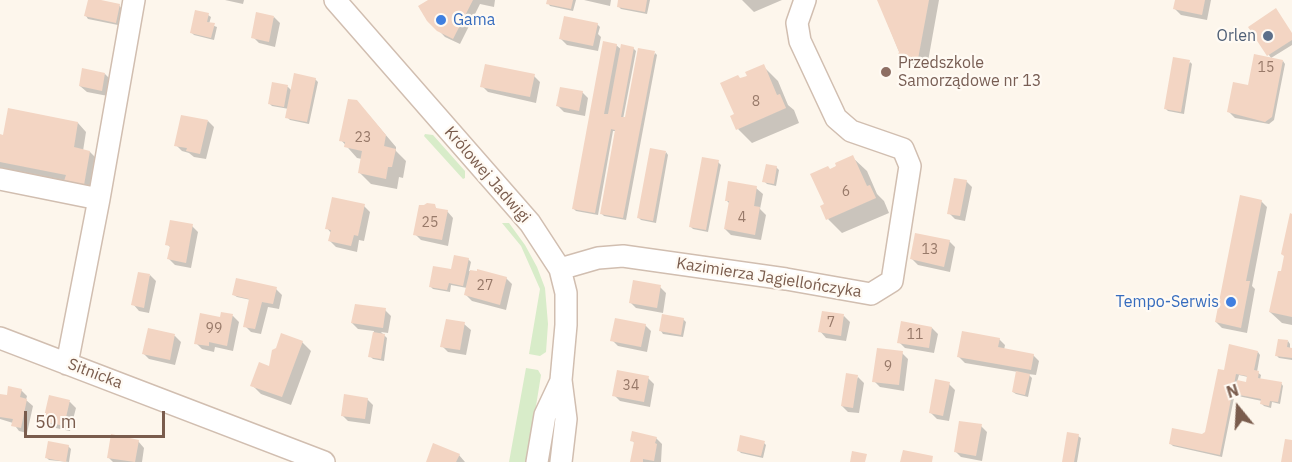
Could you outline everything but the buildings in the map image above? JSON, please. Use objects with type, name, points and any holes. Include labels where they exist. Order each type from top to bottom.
[{"type":"street","points":[[67,364],[134,0]]},
{"type":"street","name":"Królowej Jadwigi","points":[[335,0],[530,223],[560,269],[566,293],[566,325],[561,380],[566,419],[561,462]]},
{"type":"street","name":"Kazimierza Jagiellończyka","points":[[560,269],[598,258],[622,256],[786,279],[871,294],[892,281],[910,166],[903,149],[851,131],[836,118],[800,41],[797,23],[805,0]]},
{"type":"street","points":[[0,179],[99,199]]},
{"type":"street","name":"Sitnicka","points":[[0,338],[324,462]]},
{"type":"street","name":"Królowej Jadwigi","points":[[537,462],[544,415],[561,380]]},
{"type":"green space","points":[[425,134],[433,135],[465,171],[465,178],[463,179],[424,136]]},
{"type":"green space","points":[[502,223],[509,223],[525,245],[545,288],[548,324],[546,352],[540,356],[529,354],[540,289],[521,246]]},
{"type":"green space","points":[[526,368],[538,370],[541,375],[527,462],[509,462]]},
{"type":"place","name":"Gama","points":[[441,20]]},
{"type":"place","name":"Orlen","points":[[1268,36]]},
{"type":"place","name":"Przedszkole Samorządowe nr 13","points":[[886,72]]},
{"type":"place","name":"Tempo-Serwis","points":[[1231,302]]}]
